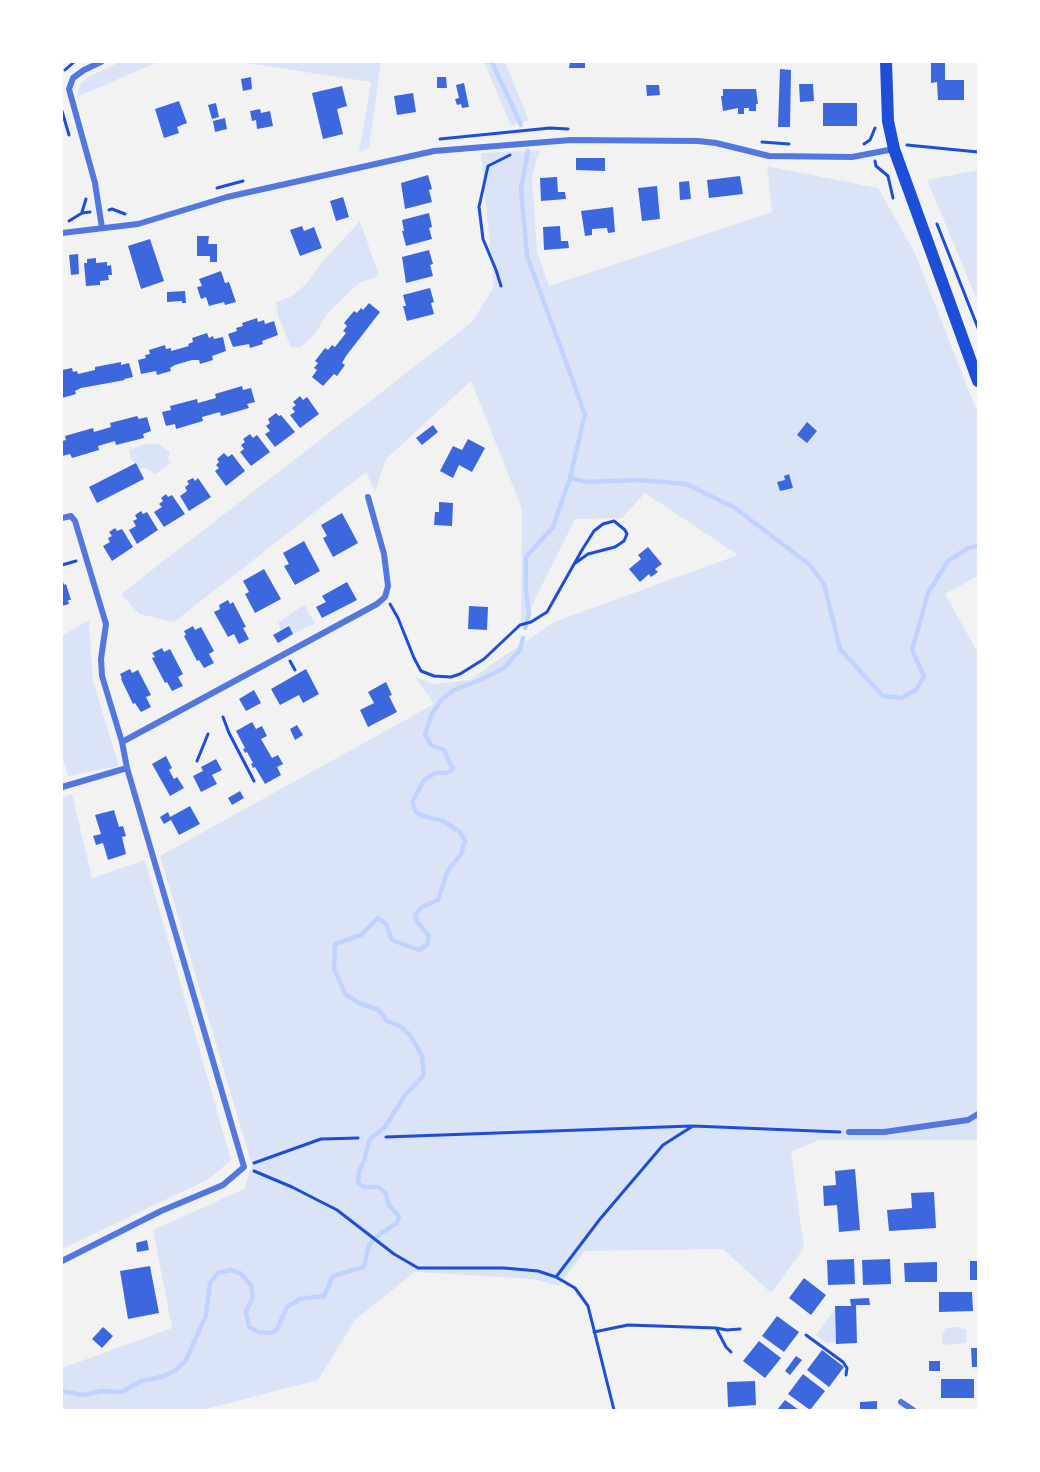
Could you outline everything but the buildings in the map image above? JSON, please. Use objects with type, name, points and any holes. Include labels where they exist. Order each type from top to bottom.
[{"type":"main road","points":[[886,62],[888,121],[894,149],[978,381]]},
{"type":"street","points":[[101,62],[84,69],[73,78],[69,89],[95,183],[102,228]]},
{"type":"street","points":[[62,233],[138,224],[227,197],[434,151],[571,140],[698,141],[764,155],[852,157],[894,149]]},
{"type":"street","points":[[122,742],[377,604],[385,597],[388,586],[384,554],[368,497]]},
{"type":"street","points":[[62,518],[70,516],[75,521],[106,624],[101,659],[102,676],[244,1167],[223,1185],[161,1210],[62,1260]]},
{"type":"street","points":[[62,787],[127,768]]},
{"type":"street","points":[[849,1132],[884,1132],[968,1120],[978,1114]]},
{"type":"street","points":[[901,1402],[913,1410]]},
{"type":"path","points":[[905,137],[908,152]]},
{"type":"path","points":[[907,145],[978,152]]},
{"type":"path","points":[[873,154],[876,166],[885,172],[890,180],[893,198]]},
{"type":"path","points":[[501,286],[483,238],[478,207],[488,166],[510,155]]},
{"type":"path","points":[[937,223],[978,328]]},
{"type":"path","points":[[385,597],[398,618],[421,670],[434,676],[451,677],[484,659],[520,625],[531,622],[547,612],[574,564],[594,531],[603,524],[614,521],[625,530],[627,534],[624,541],[615,547],[588,554],[574,564]]},
{"type":"path","points":[[62,565],[78,560]]},
{"type":"path","points":[[224,717],[229,733],[254,781]]},
{"type":"path","points":[[197,761],[208,734]]},
{"type":"path","points":[[556,1277],[600,1219],[663,1145],[693,1126]]},
{"type":"path","points":[[386,1137],[693,1126],[849,1132]]},
{"type":"path","points":[[244,1167],[321,1139],[358,1138]]},
{"type":"path","points":[[244,1167],[292,1187],[337,1210],[394,1254],[418,1268],[504,1268],[538,1271],[556,1277],[575,1288],[588,1306],[614,1410]]},
{"type":"path","points":[[594,1332],[628,1325],[740,1329]]},
{"type":"path","points":[[716,1328],[731,1352]]},
{"type":"path","points":[[806,1335],[843,1362],[847,1368],[846,1375]]},
{"type":"shaded area","points":[[120,62],[158,62],[77,97],[80,84],[90,76]]},
{"type":"shaded area","points":[[240,62],[381,62],[369,148],[359,152],[371,82]]},
{"type":"shaded area","points":[[484,62],[505,62],[529,120],[511,126]]},
{"type":"shaded area","points":[[540,150],[532,176],[537,252],[549,286],[772,212],[767,166],[878,188],[914,251],[978,414],[978,576],[945,594],[978,653],[978,1140],[819,1140],[791,1152],[804,1248],[771,1293],[723,1249],[585,1251],[559,1286],[533,1279],[415,1272],[355,1320],[318,1380],[202,1410],[62,1410],[62,1368],[172,1328],[153,1230],[244,1189],[252,1165],[160,856],[434,704],[415,677],[434,684],[469,680],[554,622],[738,555],[645,493],[622,518],[575,519],[521,627],[522,509],[471,381],[386,459],[375,492],[366,472],[174,622],[139,614],[121,594],[472,322],[494,287],[481,153]]},
{"type":"shaded area","points":[[978,170],[978,302],[927,180]]},
{"type":"shaded area","points":[[360,221],[379,276],[359,283],[328,313],[314,335],[300,348],[291,347],[278,316],[276,302],[292,296],[305,285],[322,262]]},
{"type":"shaded area","points":[[144,444],[159,444],[170,452],[168,459],[171,463],[155,474],[145,468],[139,469],[131,459],[129,450]]},
{"type":"shaded area","points":[[305,606],[315,623],[293,634],[289,627],[281,631],[278,623]]},
{"type":"shaded area","points":[[89,620],[93,681],[119,766],[68,776],[62,756],[62,636]]},
{"type":"shaded area","points":[[72,794],[92,878],[145,860],[231,1160],[209,1179],[62,1249],[62,797]]},
{"type":"shaded area","points":[[835,1309],[836,1342],[827,1343],[816,1335]]},
{"type":"shaded area","points":[[959,1327],[967,1330],[966,1343],[942,1345],[942,1334],[946,1328]]},
{"type":"waterway","points":[[492,62],[521,125]]},
{"type":"waterway","points":[[525,628],[529,614],[526,592],[526,557],[553,527],[570,478],[585,414],[527,256],[521,189],[528,151]]},
{"type":"waterway","points":[[570,478],[588,482],[638,480],[686,484],[735,508],[810,565],[824,584],[840,649],[883,696],[901,698],[916,690],[924,676],[912,650],[928,593],[948,561],[968,548],[978,546]]},
{"type":"waterway","points":[[62,1391],[83,1395],[102,1391],[122,1392],[141,1381],[161,1377],[175,1371],[186,1360],[206,1315],[210,1283],[218,1273],[230,1270],[240,1273],[251,1285],[253,1298],[246,1311],[249,1327],[259,1332],[271,1333],[277,1329],[287,1307],[300,1299],[324,1296],[333,1276],[364,1267],[369,1245],[381,1233],[397,1223],[399,1216],[388,1204],[386,1193],[378,1187],[364,1187],[358,1183],[359,1172],[370,1139],[385,1127],[405,1095],[424,1075],[422,1056],[410,1035],[400,1026],[387,1021],[379,1010],[361,1004],[346,995],[334,969],[335,944],[361,935],[378,918],[386,924],[392,940],[419,950],[427,945],[429,936],[415,915],[422,907],[438,900],[447,872],[461,854],[465,841],[460,832],[443,821],[416,812],[412,802],[424,780],[435,773],[447,773],[453,769],[444,750],[431,745],[425,734],[432,714],[441,700],[454,690],[504,668],[520,650],[523,638]]}]
